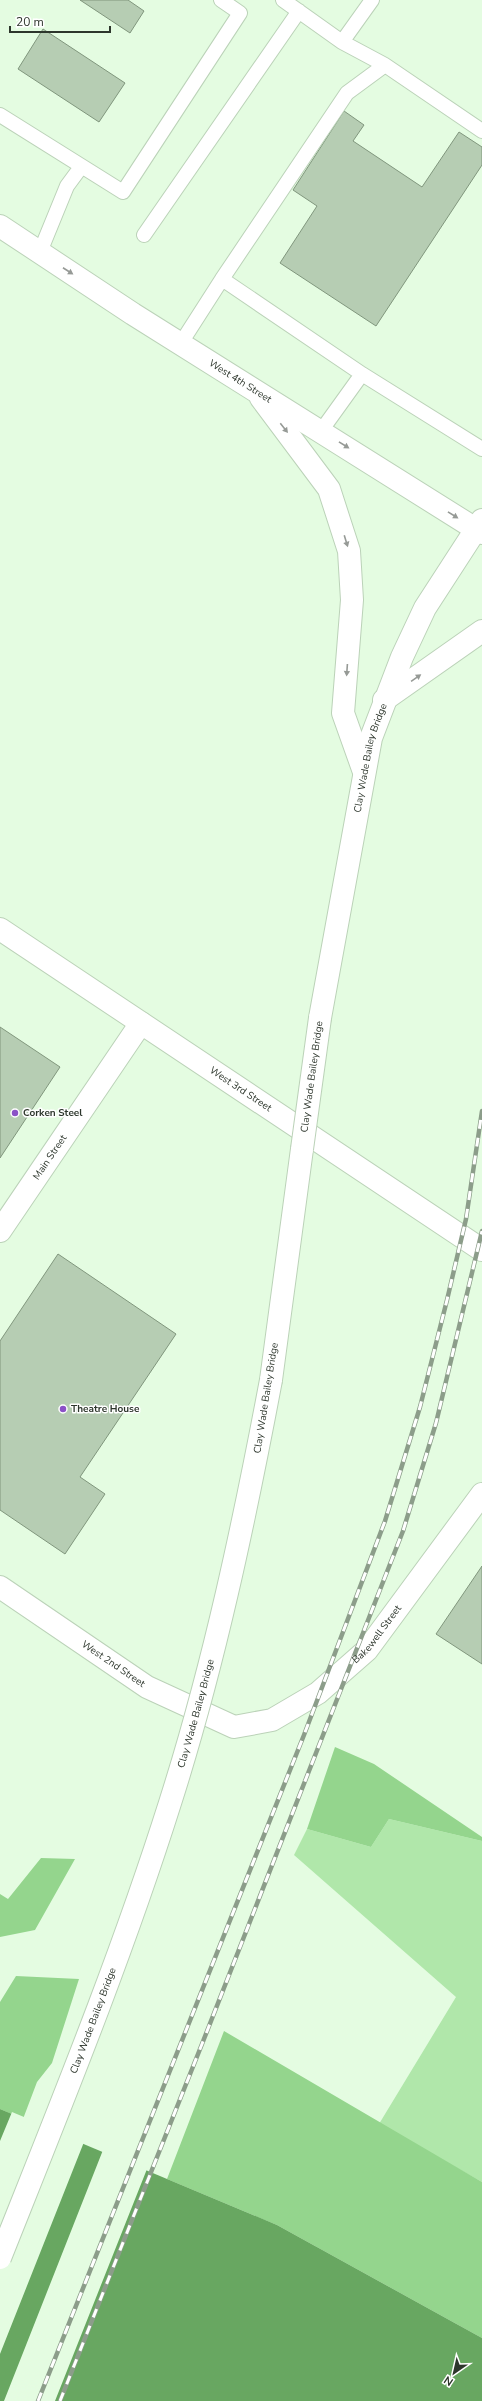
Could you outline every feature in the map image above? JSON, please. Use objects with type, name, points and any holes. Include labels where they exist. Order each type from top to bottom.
[{"type":"main road","name":"West 4th Street","points":[[0,226],[180,343],[480,528]]},
{"type":"main road","points":[[252,386],[329,489],[349,552],[352,600],[343,713],[364,772]]},
{"type":"main road","name":"Clay Wade Bailey Bridge","points":[[0,2258],[122,1947],[171,1802],[216,1639],[248,1502],[271,1380],[320,1018],[371,738],[384,700],[425,608],[480,528]]},
{"type":"main road","points":[[384,700],[482,631]]},
{"type":"main road","name":"West 3rd Street","points":[[0,929],[482,1250]]},
{"type":"main road","name":"Main Street","points":[[0,1231],[141,1023]]},
{"type":"main road","name":"Bakewell Street","points":[[234,1727],[272,1720],[318,1693],[367,1650],[482,1494]]},
{"type":"main road","name":"West 2nd Street","points":[[0,1587],[147,1687],[234,1727]]},
{"type":"lane","points":[[0,115],[123,192],[240,13],[221,0]]},
{"type":"lane","points":[[283,0],[342,42],[385,65],[482,132]]},
{"type":"lane","points":[[342,42],[361,6],[372,0]]},
{"type":"lane","points":[[144,235],[299,11]]},
{"type":"lane","points":[[180,343],[347,93],[385,65]]},
{"type":"lane","points":[[40,252],[67,186],[81,167]]},
{"type":"lane","points":[[222,279],[362,374],[482,449]]},
{"type":"lane","points":[[321,430],[362,374]]},
{"type":"shaded area","points":[[335,1747],[374,1764],[482,1837],[482,1841],[389,1819],[371,1847],[307,1829]]},
{"type":"shaded area","points":[[389,1819],[482,1841],[482,2182],[379,2124],[456,1997],[294,1855],[307,1829],[371,1847]]},
{"type":"shaded area","points":[[41,1858],[75,1859],[35,1930],[0,1937],[0,1894],[8,1899]]},
{"type":"shaded area","points":[[16,1976],[79,1979],[52,2063],[37,2082],[23,2119],[0,2109],[0,2002]]},
{"type":"shaded area","points":[[224,2031],[482,2182],[482,2338],[277,2225],[167,2179]]},
{"type":"shaded area","points":[[0,2109],[277,2225],[482,2338],[482,2401],[0,2401]]},
{"type":"pier","points":[[12,2112],[84,2142],[0,2354],[0,2141]]},
{"type":"pier","points":[[103,2150],[147,2169],[55,2401],[4,2401]]},
{"type":"building","points":[[80,0],[128,0],[144,11],[130,33]]},
{"type":"building","points":[[43,29],[125,83],[99,122],[18,69]]},
{"type":"building","points":[[344,111],[364,125],[353,141],[422,187],[459,132],[482,147],[482,165],[376,326],[280,263],[317,206],[293,190]]},
{"type":"building","name":"Corken Steel","points":[[0,1027],[60,1067],[0,1158]]},
{"type":"building","name":"Theatre House","points":[[58,1254],[176,1334],[80,1477],[105,1494],[65,1554],[0,1510],[0,1341]]},
{"type":"building","points":[[482,1566],[482,1664],[436,1634]]},
{"type":"railway","points":[[38,2401],[304,1735],[385,1521],[420,1407],[447,1300],[466,1219],[482,1111]]},
{"type":"railway","points":[[60,2401],[403,1531],[436,1423],[482,1231]]},
{"type":"place","name":"Corken Steel","points":[[15,1113]]},
{"type":"place","name":"Theatre House","points":[[63,1409]]}]
